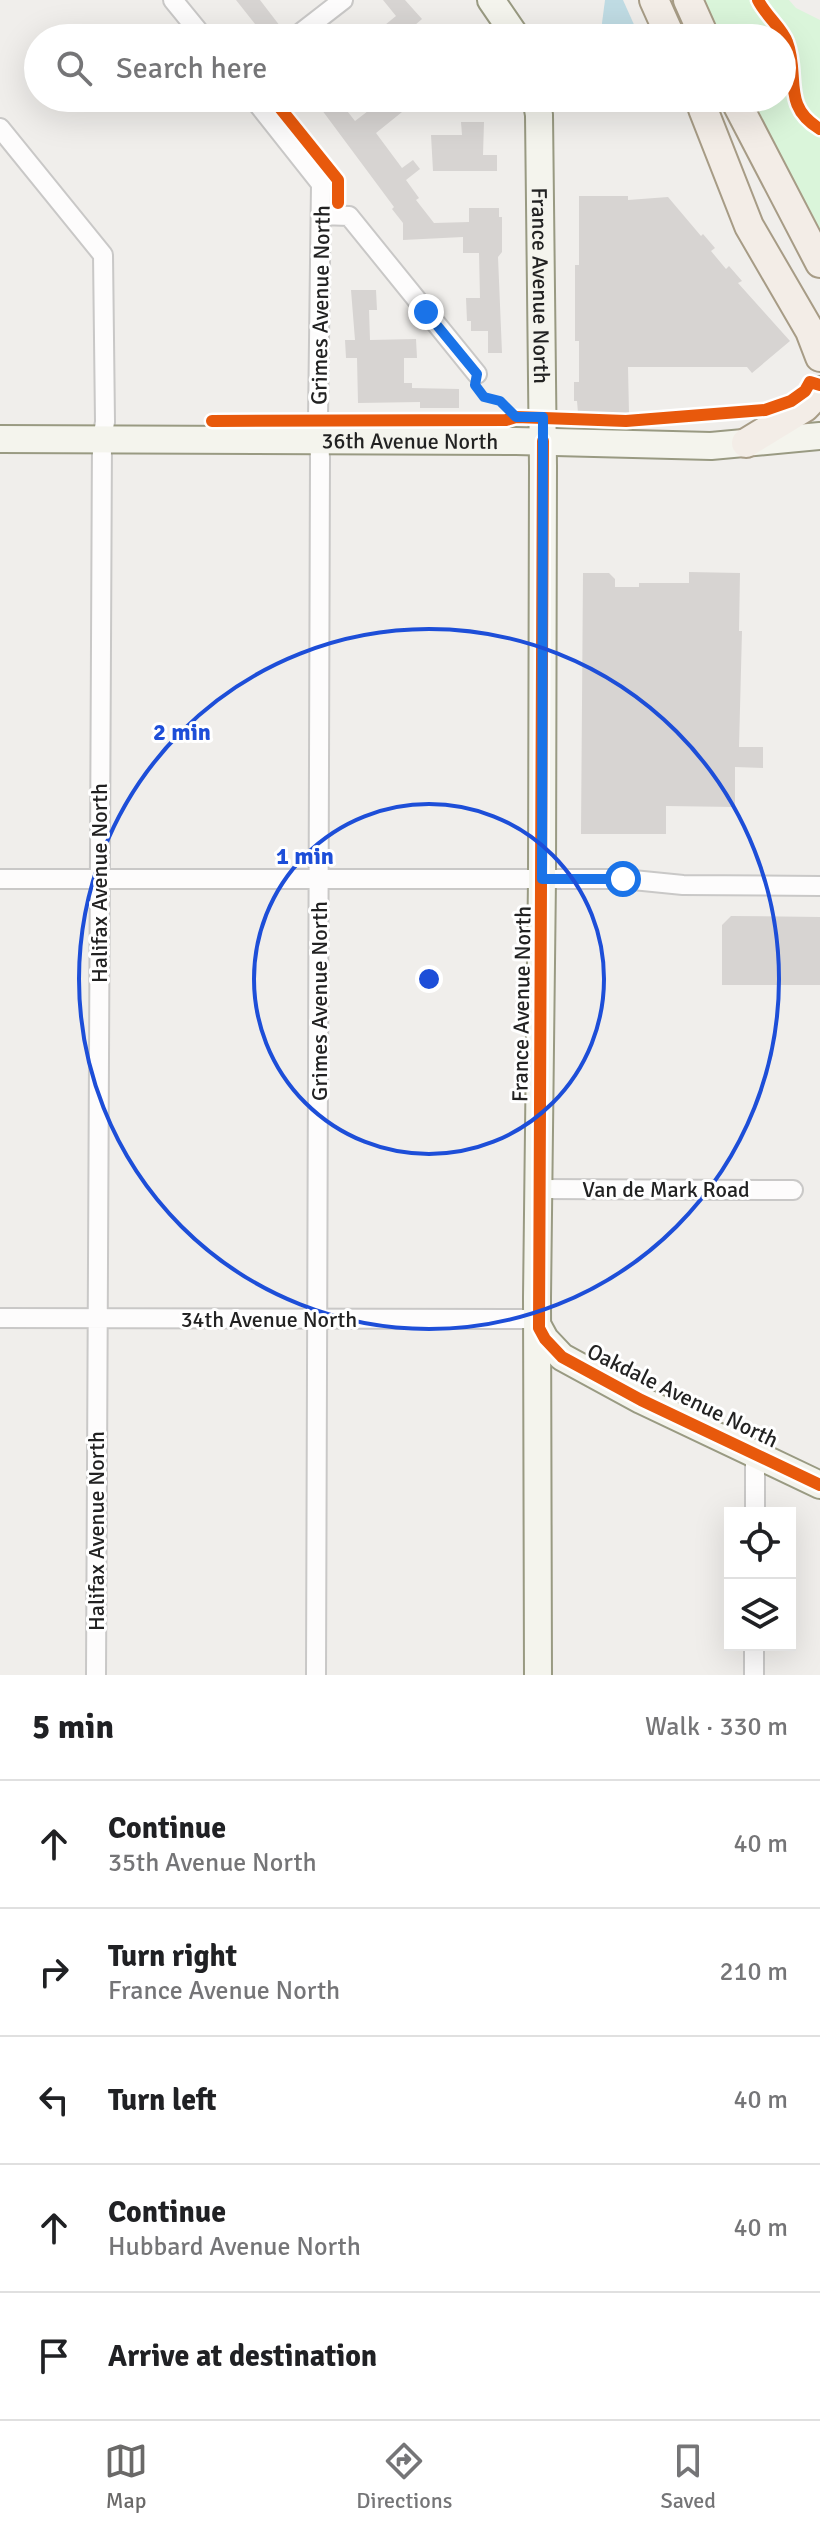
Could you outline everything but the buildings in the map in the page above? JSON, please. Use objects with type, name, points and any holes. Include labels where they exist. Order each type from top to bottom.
[{"type":"main road","points":[[654,0],[665,24]]},
{"type":"main road","points":[[688,0],[699,24]]},
{"type":"main road","points":[[705,112],[749,226],[810,331],[820,357]]},
{"type":"main road","points":[[706,112],[766,229],[820,322]]},
{"type":"main road","points":[[741,112],[820,263]]},
{"type":"main road","points":[[746,443],[805,407],[820,391]]},
{"type":"street","points":[[173,0],[193,24]]},
{"type":"street","points":[[312,24],[343,0]]},
{"type":"street","points":[[500,3],[510,24]]},
{"type":"street","name":"Grimes Avenue North","points":[[264,112],[321,184],[316,1675]]},
{"type":"street","name":"France Avenue North","points":[[538,112],[543,441],[538,1675]]},
{"type":"street","name":"Halifax Avenue North","points":[[0,128],[103,255],[105,422],[102,439],[96,1675]]},
{"type":"street","points":[[321,215],[349,216],[477,374]]},
{"type":"street","name":"36th Avenue North","points":[[0,439],[543,441],[711,446],[820,436]]},
{"type":"street","points":[[0,879],[623,879],[683,885],[820,886]]},
{"type":"street","name":"Van de Mark Road","points":[[539,1189],[793,1190]]},
{"type":"street","name":"34th Avenue North","points":[[0,1318],[538,1323]]},
{"type":"street","name":"Oakdale Avenue North","points":[[538,1323],[545,1339],[562,1357],[641,1400],[820,1485]]},
{"type":"street","points":[[755,1453],[755,1507]]},
{"type":"street","points":[[754,1651],[754,1675]]},
{"type":"green space","points":[[699,0],[789,0],[796,8],[820,20],[820,238],[752,112],[796,112],[796,24],[710,24]]},
{"type":"water","points":[[605,0],[623,0],[634,24],[602,24]]},
{"type":"cycle path","points":[[758,0],[776,24]]},
{"type":"cycle path","points":[[796,100],[808,120],[820,129]]},
{"type":"cycle path","points":[[283,112],[338,180],[338,203]]},
{"type":"cycle path","points":[[212,421],[506,420],[516,417],[626,421],[765,410],[791,401],[805,391],[810,382],[820,385]]},
{"type":"cycle path","points":[[543,441],[539,1328],[562,1357],[641,1400],[820,1485]]},
{"type":"route","points":[[426,312],[477,374],[475,385],[484,397],[500,401],[516,417],[543,417],[542,879],[623,879]]}]
